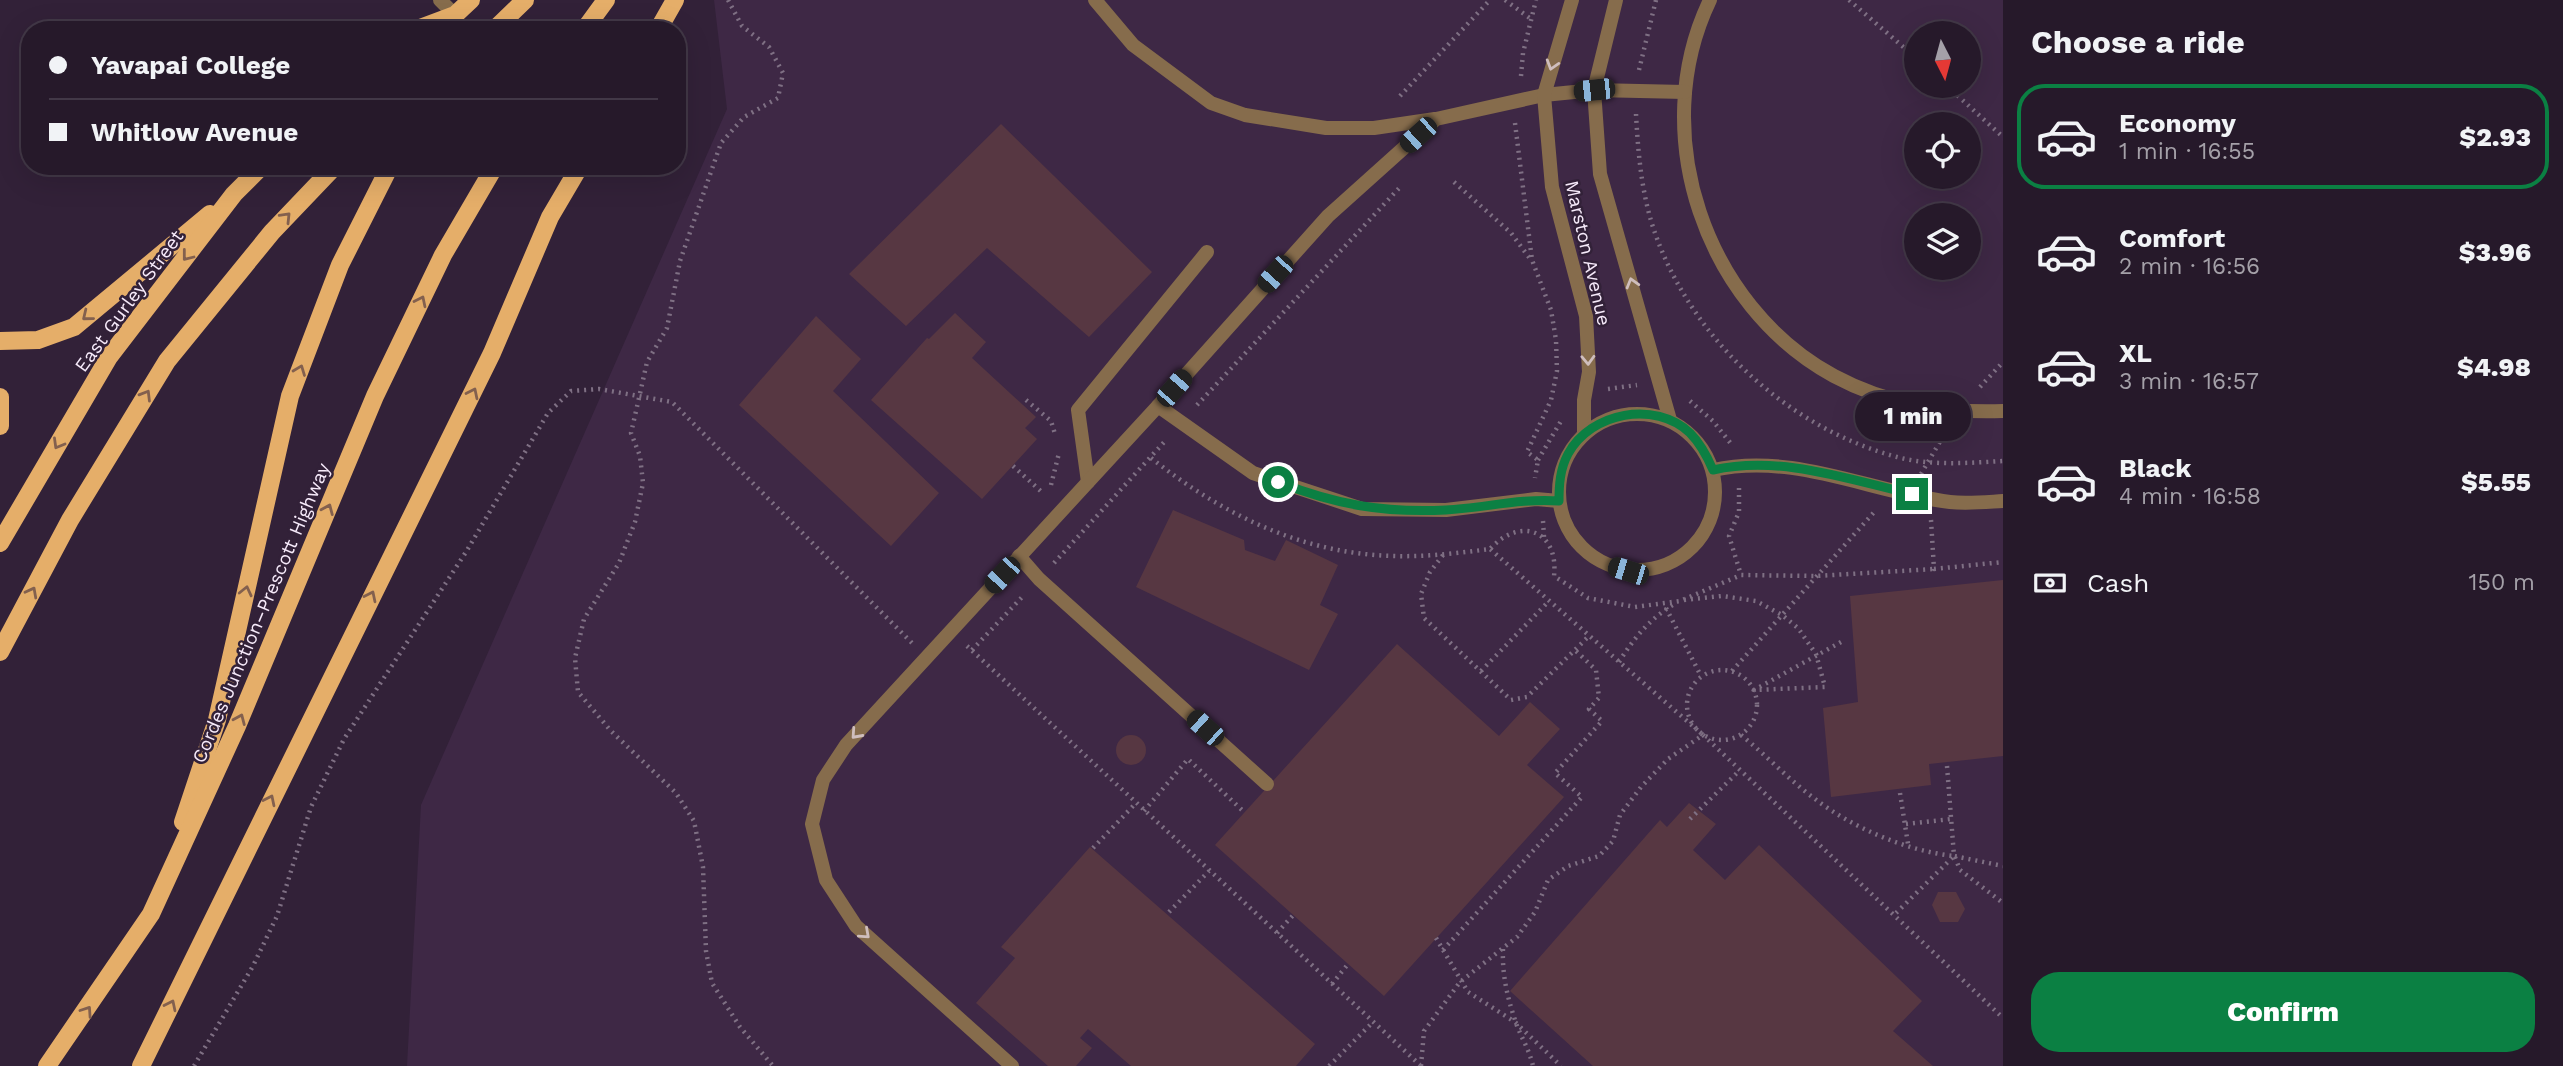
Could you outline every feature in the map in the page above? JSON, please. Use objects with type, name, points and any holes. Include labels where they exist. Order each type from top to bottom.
[{"type":"main road","points":[[451,21],[471,0]]},
{"type":"main road","points":[[503,21],[525,0]]},
{"type":"main road","points":[[591,21],[606,0]]},
{"type":"main road","points":[[663,21],[675,0]]},
{"type":"main road","name":"East Gurley Street","points":[[0,543],[109,357],[234,194],[253,175]]},
{"type":"main road","points":[[0,652],[70,520],[167,361],[272,232],[326,175]]},
{"type":"main road","points":[[151,914],[217,720],[290,396],[340,265],[385,175]]},
{"type":"main road","name":"Cordes Junction–Prescott Highway","points":[[47,1066],[151,914],[237,726],[375,396],[443,255],[490,175]]},
{"type":"main road","points":[[141,1066],[492,353],[550,218],[575,175]]},
{"type":"main road","points":[[0,341],[38,340],[74,327],[234,194]]},
{"type":"main road","points":[[0,397],[0,426]]},
{"type":"street","points":[[440,0],[450,21]]},
{"type":"street","points":[[1095,0],[1133,46],[1211,103],[1245,115],[1326,128],[1374,128],[1436,119],[1544,95],[1594,90],[1685,92]]},
{"type":"street","name":"Marston Avenue","points":[[1572,0],[1544,95],[1552,187],[1586,316],[1589,372],[1584,400],[1584,434]]},
{"type":"street","name":"Marston Avenue","points":[[1616,0],[1594,90],[1600,174],[1670,420]]},
{"type":"street","points":[[1710,0],[1693,46],[1685,92],[1684,130],[1688,169],[1700,217],[1716,253],[1738,290],[1765,322],[1800,353],[1834,376],[1881,396],[1923,408],[1957,412],[2003,411]]},
{"type":"street","points":[[1012,1066],[856,926],[825,880],[811,824],[823,780],[846,745],[1158,406],[1328,216],[1436,119]]},
{"type":"street","points":[[1088,482],[1079,410],[1207,252]]},
{"type":"street","points":[[1158,406],[1253,473],[1362,509],[1446,510],[1536,499],[1559,501]]},
{"type":"street","points":[[1625,414],[1647,414],[1670,420],[1689,432],[1704,449],[1713,470],[1717,496],[1711,521],[1698,543],[1678,560],[1653,570],[1628,571],[1602,563],[1581,548],[1566,527],[1559,501],[1560,477],[1568,453],[1584,434],[1603,421],[1625,414]]},
{"type":"street","points":[[1713,470],[1736,465],[1780,465],[1951,502],[2003,501]]},
{"type":"street","points":[[1019,556],[1039,579],[1267,784]]},
{"type":"path","points":[[728,0],[742,26],[769,47],[783,73],[778,98],[744,117],[721,143],[680,261],[667,328],[647,362],[631,433],[640,456],[643,482],[635,522],[619,563],[584,619],[575,658],[578,692],[611,731],[676,793],[694,821],[703,867],[706,951],[712,983],[740,1027],[773,1066]]},
{"type":"path","points":[[1399,96],[1490,0]]},
{"type":"path","points":[[1505,0],[1531,19]]},
{"type":"path","points":[[1536,0],[1523,53],[1514,132],[1520,143],[1532,260],[1552,310],[1556,340],[1557,371],[1551,400],[1527,452],[1538,460],[1536,499],[1544,525],[1544,537]]},
{"type":"path","points":[[1849,0],[1904,48]]},
{"type":"path","points":[[1960,98],[2003,137]]},
{"type":"path","points":[[1454,182],[1511,233],[1532,260]]},
{"type":"path","points":[[194,1066],[253,966],[277,916],[311,807],[344,739],[466,552],[548,413],[571,391],[599,389],[672,402],[926,657]]},
{"type":"path","points":[[1026,400],[1051,421],[1057,439]]},
{"type":"path","points":[[1037,501],[1052,485],[1060,448]]},
{"type":"path","points":[[1151,458],[1225,511],[1325,548],[1394,556],[1444,554],[1490,549],[1502,537],[1517,531],[1533,532],[1544,537],[1552,547],[1554,576],[1588,598],[1635,607],[1722,596],[1756,601],[1782,615],[1798,628],[1816,653],[1825,687],[1754,690]]},
{"type":"path","points":[[1732,671],[1875,510],[1912,494],[1927,461]]},
{"type":"path","points":[[1013,466],[1044,494]]},
{"type":"path","points":[[1912,494],[1931,520],[1934,569]]},
{"type":"path","points":[[1490,549],[1703,735],[1723,740],[1741,735],[1752,723],[1757,708],[1754,690],[1745,678],[1732,671],[1716,669],[1700,676],[1688,691],[1686,706],[1691,724],[1703,735],[2003,1018]]},
{"type":"path","points":[[1444,554],[1430,572],[1421,594],[1424,618],[1511,700],[1527,698],[1589,636]]},
{"type":"path","points":[[1619,662],[1633,639],[1667,608],[1741,575],[1816,576],[2003,562]]},
{"type":"path","points":[[1481,671],[1549,601]]},
{"type":"path","points":[[1667,608],[1700,676]]},
{"type":"path","points":[[949,631],[1421,1066],[1424,1031],[1460,982],[1517,937],[1535,912],[1548,880],[1568,866],[1599,856],[1613,841],[1620,815],[1641,787],[1668,759],[1703,735]]},
{"type":"path","points":[[1754,690],[1816,653],[1841,642]]},
{"type":"path","points":[[1443,950],[1582,797],[1555,773],[1602,721],[1588,709],[1600,698],[1596,670],[1575,650]]},
{"type":"path","points":[[1741,735],[1815,799],[1860,825],[1932,854],[2003,866]]},
{"type":"path","points":[[1144,811],[1188,759],[1243,811]]},
{"type":"path","points":[[1947,766],[1954,856],[1959,870],[2003,903]]},
{"type":"path","points":[[1690,819],[1740,770]]},
{"type":"path","points":[[1900,793],[1908,845]]},
{"type":"path","points":[[1093,848],[1136,803]]},
{"type":"path","points":[[1906,824],[1951,819]]},
{"type":"path","points":[[1894,915],[1954,856]]},
{"type":"path","points":[[1170,912],[1209,870]]},
{"type":"path","points":[[1277,933],[1294,913]]},
{"type":"path","points":[[1436,938],[1468,992],[1515,1022],[1561,1066]]},
{"type":"path","points":[[1503,948],[1502,972],[1515,1022],[1529,1048],[1533,1066]]},
{"type":"path","points":[[1332,984],[1348,964]]},
{"type":"path","points":[[1329,1066],[1373,1022]]},
{"type":"shaded area","points":[[714,0],[2003,0],[2003,1066],[407,1066],[421,805],[727,109]]},
{"type":"building","points":[[1001,124],[1152,272],[1089,337],[987,248],[906,326],[849,274]]},
{"type":"building","points":[[955,313],[986,342],[972,358],[1036,417],[1025,428],[1037,439],[982,499],[871,400],[927,338]]},
{"type":"building","points":[[816,316],[861,359],[833,391],[939,493],[891,546],[739,405]]},
{"type":"building","points":[[1173,510],[1244,540],[1245,550],[1275,561],[1286,540],[1338,565],[1320,605],[1338,614],[1309,670],[1136,587]]},
{"type":"building","points":[[2003,580],[2003,756],[1929,764],[1931,785],[1831,797],[1823,708],[1858,702],[1850,596]]},
{"type":"building","points":[[1397,644],[1499,736],[1530,702],[1560,729],[1527,765],[1564,797],[1384,996],[1215,845]]},
{"type":"building","points":[[1131,735],[1142,739],[1146,750],[1142,761],[1131,765],[1120,761],[1116,750],[1120,739]]},
{"type":"building","points":[[1689,803],[1716,824],[1693,850],[1725,880],[1759,845],[1922,1001],[1893,1031],[1933,1066],[1593,1066],[1510,991],[1660,820],[1667,827]]},
{"type":"building","points":[[1090,847],[1315,1044],[1296,1066],[1131,1066],[1088,1029],[1080,1038],[1092,1048],[1076,1066],[1048,1066],[976,1003],[1015,958],[1001,947]]},
{"type":"building","points":[[1938,892],[1956,892],[1965,909],[1958,922],[1940,922],[1932,905]]},
{"type":"route","points":[[1278,482],[1362,509],[1446,510],[1536,499],[1559,501],[1560,477],[1568,453],[1584,434],[1603,421],[1625,414],[1647,414],[1670,420],[1689,432],[1704,449],[1713,470],[1736,465],[1780,465],[1912,494]]}]
